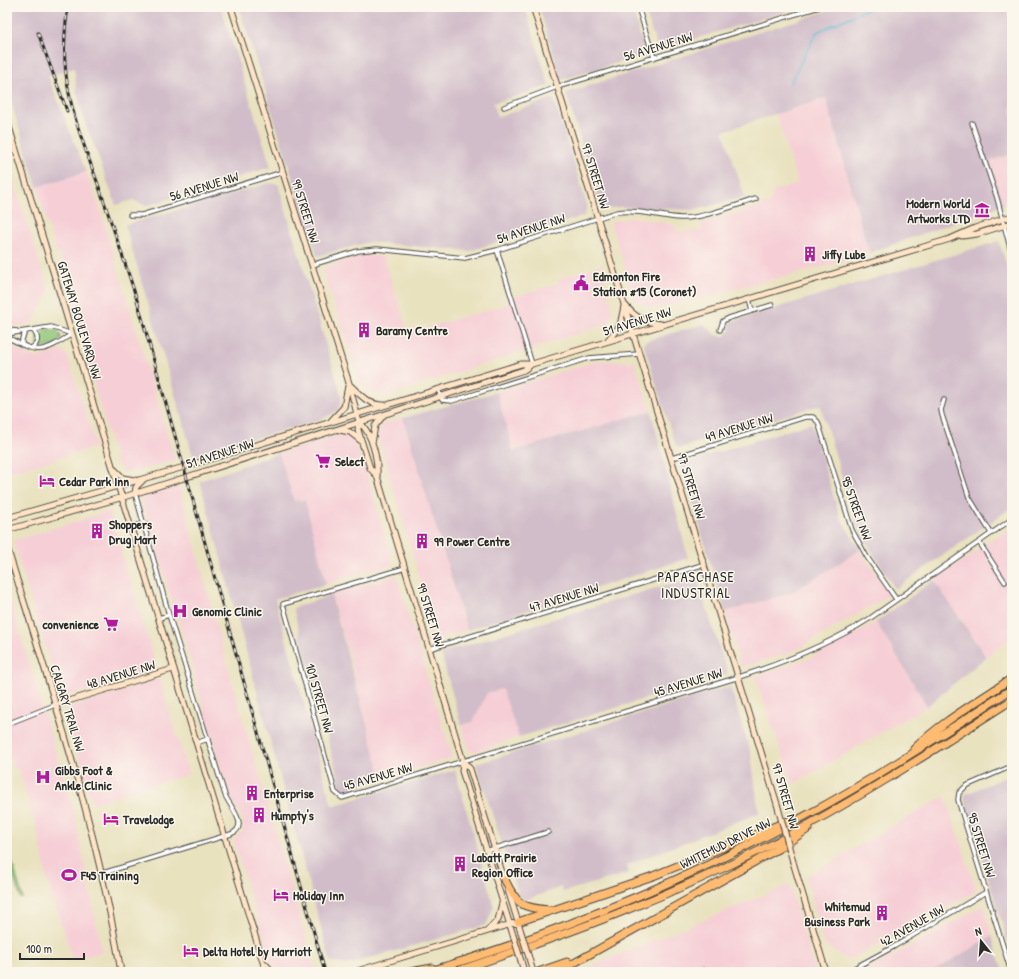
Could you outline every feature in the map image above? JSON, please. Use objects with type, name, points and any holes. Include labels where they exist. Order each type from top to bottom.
[{"type":"highway","points":[[905,758],[924,738],[1012,678]]},
{"type":"highway","name":"WHITEMUD DRIVE NW","points":[[427,972],[562,927],[619,905],[718,861],[805,816],[905,758],[1012,689]]},
{"type":"highway","name":"WHITEMUD DRIVE NW","points":[[454,972],[533,946],[646,902],[757,851],[830,812],[894,775],[1012,700]]},
{"type":"highway","points":[[997,709],[1012,703]]},
{"type":"highway","points":[[558,972],[600,947],[783,846],[830,812]]},
{"type":"highway","points":[[518,922],[653,876],[773,826],[805,816]]},
{"type":"highway","points":[[504,880],[517,901],[522,905],[533,909],[554,910]]},
{"type":"highway","points":[[538,972],[568,962],[600,947]]},
{"type":"highway","points":[[410,972],[448,966]]},
{"type":"main road","name":"99 STREET NW","points":[[232,7],[349,383],[359,422],[358,430],[370,468],[377,476]]},
{"type":"main road","name":"97 STREET NW","points":[[533,7],[739,677],[826,972]]},
{"type":"main road","name":"GATEWAY BOULEVARD NW","points":[[7,120],[118,486],[132,527],[173,669],[266,972]]},
{"type":"main road","name":"51 AVENUE NW","points":[[957,237],[975,228],[1012,216]]},
{"type":"main road","name":"51 AVENUE NW","points":[[7,518],[522,364],[532,364],[957,237],[977,234],[1012,223]]},
{"type":"main road","points":[[624,303],[634,316],[640,320],[664,324]]},
{"type":"main road","points":[[605,342],[620,326],[623,318],[624,303]]},
{"type":"main road","name":"51 AVENUE NW","points":[[7,530],[122,497],[262,451],[387,414],[524,370],[532,364]]},
{"type":"main road","points":[[349,383],[360,395],[372,404],[390,404]]},
{"type":"main road","points":[[328,423],[344,407],[349,383]]},
{"type":"main road","points":[[372,446],[375,426],[387,414]]},
{"type":"main road","name":"99 STREET NW","points":[[359,422],[365,427],[372,446],[378,466],[377,476],[463,761],[462,771],[524,972]]},
{"type":"main road","points":[[335,430],[354,434],[363,446]]},
{"type":"main road","points":[[113,467],[117,474],[125,479],[133,480],[146,477]]},
{"type":"main road","points":[[135,493],[136,487],[146,477]]},
{"type":"main road","name":"CALGARY TRAIL NW","points":[[7,547],[82,791],[102,873],[121,972]]},
{"type":"main road","points":[[7,556],[11,561]]},
{"type":"main road","name":"48 AVENUE NW","points":[[56,705],[173,669]]},
{"type":"main road","name":"99 STREET NW","points":[[463,761],[470,768],[533,972]]},
{"type":"main road","points":[[484,932],[498,920],[502,899]]},
{"type":"main road","points":[[354,972],[518,922]]},
{"type":"main road","points":[[117,972],[119,962]]},
{"type":"main road","points":[[262,962],[273,972]]},
{"type":"street","points":[[638,7],[654,58]]},
{"type":"street","name":"56 AVENUE NW","points":[[504,107],[557,87],[819,7]]},
{"type":"street","points":[[1010,7],[1012,13]]},
{"type":"street","points":[[972,123],[1003,219],[1003,226],[1012,254]]},
{"type":"street","points":[[7,143],[13,141]]},
{"type":"street","name":"56 AVENUE NW","points":[[130,215],[142,215],[283,172]]},
{"type":"street","name":"54 AVENUE NW","points":[[312,266],[368,249],[458,258],[477,256],[597,218],[626,211],[683,218],[711,212],[756,199]]},
{"type":"street","points":[[497,250],[532,364]]},
{"type":"street","points":[[749,299],[752,311]]},
{"type":"street","points":[[720,330],[723,321],[772,305]]},
{"type":"street","points":[[7,335],[51,327],[72,334]]},
{"type":"street","points":[[7,330],[24,331]]},
{"type":"street","points":[[30,349],[36,344],[37,340],[37,336],[33,330]]},
{"type":"street","points":[[22,345],[24,331]]},
{"type":"street","points":[[7,335],[30,349],[38,350],[48,349],[72,334]]},
{"type":"street","name":"51 AVENUE NW","points":[[440,397],[443,400],[452,401],[589,358],[639,354]]},
{"type":"street","points":[[438,389],[440,397]]},
{"type":"street","points":[[944,400],[941,410],[942,415],[969,497],[992,534]]},
{"type":"street","name":"49 AVENUE NW","points":[[672,458],[805,417],[813,417]]},
{"type":"street","name":"95 STREET NW","points":[[813,417],[818,422],[852,530],[867,557],[896,599]]},
{"type":"street","points":[[102,873],[235,832],[239,822],[226,796],[170,615],[135,493]]},
{"type":"street","name":"45 AVENUE NW","points":[[339,797],[344,797],[739,677],[775,665],[817,648],[853,630],[1012,519]]},
{"type":"street","points":[[132,527],[145,524]]},
{"type":"street","points":[[979,542],[1005,582]]},
{"type":"street","name":"47 AVENUE NW","points":[[429,649],[704,564]]},
{"type":"street","name":"101 STREET NW","points":[[339,797],[335,792],[283,604],[405,568]]},
{"type":"street","points":[[159,618],[170,615]]},
{"type":"street","name":"48 AVENUE NW","points":[[7,724],[56,705]]},
{"type":"street","points":[[196,743],[208,739]]},
{"type":"street","name":"95 STREET NW","points":[[1011,972],[958,800],[959,793],[966,786],[1012,766]]},
{"type":"street","points":[[486,851],[548,832]]},
{"type":"street","name":"42 AVENUE NW","points":[[847,972],[895,946],[986,892]]},
{"type":"shaded area","points":[[7,7],[221,7],[271,167],[146,206],[133,200],[116,205],[84,119],[77,93],[74,68],[48,76],[86,172],[37,187],[7,89]]},
{"type":"shaded area","points":[[239,7],[525,7],[549,86],[493,103],[498,117],[553,98],[587,205],[584,216],[469,251],[369,242],[317,256]]},
{"type":"shaded area","points":[[539,7],[631,7],[646,54],[561,80]]},
{"type":"shaded area","points":[[644,7],[800,7],[658,50]]},
{"type":"shaded area","points":[[839,7],[1006,7],[1012,26],[1012,154],[990,161],[1003,205],[869,253],[826,98],[723,131],[745,197],[693,210],[619,207],[602,210],[566,93]]},
{"type":"shaded area","points":[[827,98],[869,253],[823,267],[665,306],[650,308],[635,299],[610,222],[634,217],[673,225],[678,232],[702,231],[701,224],[770,203],[773,191],[798,184],[776,114]]},
{"type":"shaded area","points":[[1012,154],[1012,202],[1003,205],[990,161]]},
{"type":"shaded area","points":[[7,161],[49,291],[32,323],[8,326]]},
{"type":"shaded area","points":[[86,172],[99,207],[175,460],[135,471],[123,471],[117,464],[88,365],[92,363],[60,253],[57,254],[37,187]]},
{"type":"shaded area","points":[[269,183],[278,184],[341,395],[341,402],[337,411],[320,420],[193,456],[125,225]]},
{"type":"shaded area","points":[[999,241],[1012,283],[1012,507],[895,589],[857,526],[820,405],[680,448],[675,444],[644,345],[646,341],[704,324],[715,335],[724,336],[730,331],[730,322]]},
{"type":"shaded area","points":[[363,255],[384,257],[408,333],[508,304],[507,299],[559,283],[558,279],[601,265],[613,313],[607,324],[388,395],[372,393],[361,383],[322,269]]},
{"type":"shaded area","points":[[7,343],[34,358],[59,350],[67,354],[96,447],[7,473]]},
{"type":"shaded area","points":[[606,361],[634,362],[651,411],[512,452],[497,392],[590,363]]},
{"type":"shaded area","points":[[497,392],[513,451],[651,411],[688,558],[467,630],[403,418]]},
{"type":"shaded area","points":[[403,418],[452,572],[467,630],[437,639],[378,435],[382,424]]},
{"type":"shaded area","points":[[811,423],[840,517],[860,550],[791,593],[725,612],[681,464]]},
{"type":"shaded area","points":[[338,434],[349,436],[354,442],[366,471],[393,565],[351,575],[326,584],[305,500],[294,501],[279,453]]},
{"type":"shaded area","points":[[279,453],[294,501],[305,500],[326,584],[275,599],[332,806],[455,770],[494,907],[486,925],[346,965],[330,961],[200,481]]},
{"type":"shaded area","points":[[179,487],[222,646],[315,971],[287,971],[277,967],[271,962],[233,840],[243,831],[244,821],[227,792],[189,656],[141,500],[145,494]]},
{"type":"shaded area","points":[[109,511],[157,669],[61,698],[13,541]]},
{"type":"shaded area","points":[[1012,527],[1012,636],[986,657],[934,580]]},
{"type":"shaded area","points":[[860,550],[889,595],[794,651],[741,667],[725,612],[791,593]]},
{"type":"shaded area","points":[[396,575],[452,756],[451,758],[382,779],[363,713],[351,660],[331,595]]},
{"type":"shaded area","points":[[696,576],[728,674],[519,737],[502,689],[487,693],[473,722],[461,725],[441,653]]},
{"type":"shaded area","points":[[934,580],[986,657],[927,706],[876,622]]},
{"type":"shaded area","points":[[7,591],[75,816],[102,952],[73,960],[49,886],[36,825],[18,768],[14,769],[7,746]]},
{"type":"shaded area","points":[[331,595],[382,779],[342,793],[293,608]]},
{"type":"shaded area","points":[[876,622],[927,706],[793,784],[755,677],[813,657]]},
{"type":"shaded area","points":[[159,679],[189,774],[93,803],[64,709]]},
{"type":"shaded area","points":[[730,686],[751,754],[759,813],[627,865],[629,873],[563,892],[561,887],[525,900],[519,896],[476,764]]},
{"type":"shaded area","points":[[503,689],[519,737],[475,752],[469,750],[461,725],[473,722],[487,693]]},
{"type":"shaded area","points":[[1012,774],[1012,956],[964,798],[966,794]]},
{"type":"shaded area","points":[[945,796],[977,891],[848,960],[824,944],[806,877]]},
{"type":"shaded area","points":[[789,885],[815,972],[577,972]]},
{"type":"shaded area","points":[[984,905],[992,936],[932,972],[864,972]]},
{"type":"shaded area","points":[[992,936],[1003,972],[932,972]]},
{"type":"green space","points":[[44,330],[57,331],[61,338],[55,345],[38,349],[37,333]]},
{"type":"green space","points":[[7,845],[23,898],[21,899],[11,870],[7,871]]},
{"type":"waterway","points":[[790,83],[817,32],[872,7]]},
{"type":"railway","points":[[68,7],[65,32],[65,56],[66,78],[70,100],[137,300],[325,972]]},
{"type":"railway","points":[[38,33],[67,111]]},
{"type":"place","name":"Modern World Artworks LTD","points":[[982,210]]},
{"type":"place","name":"Jiffy Lube","points":[[810,254]]},
{"type":"place","name":"Edmonton Fire Station #15 (Coronet)","points":[[581,283]]},
{"type":"place","name":"Baramy Centre","points":[[364,330]]},
{"type":"place","name":"Select","points":[[323,461]]},
{"type":"place","name":"Cedar Park Inn","points":[[47,481]]},
{"type":"place","name":"Shoppers Drug Mart","points":[[97,531]]},
{"type":"place","name":"99 Power Centre","points":[[422,541]]},
{"type":"place","name":"Genomic Clinic","points":[[180,611]]},
{"type":"place","name":"convenience","points":[[111,624]]},
{"type":"place","name":"Gibbs Foot & Ankle Clinic","points":[[43,777]]},
{"type":"place","name":"Enterprise","points":[[252,793]]},
{"type":"place","name":"Humpty's","points":[[259,815]]},
{"type":"place","name":"Travelodge","points":[[111,819]]},
{"type":"place","name":"Labatt Prairie Region Office","points":[[460,864]]},
{"type":"place","name":"F45 Training","points":[[69,875]]},
{"type":"place","name":"Holiday Inn","points":[[281,895]]},
{"type":"place","name":"Whitemud Business Park","points":[[882,913]]},
{"type":"place","name":"Delta Hotel by Marriott","points":[[191,951]]},
{"type":"district","name":"PAPASCHASE INDUSTRIAL","points":[[696,584]]}]
